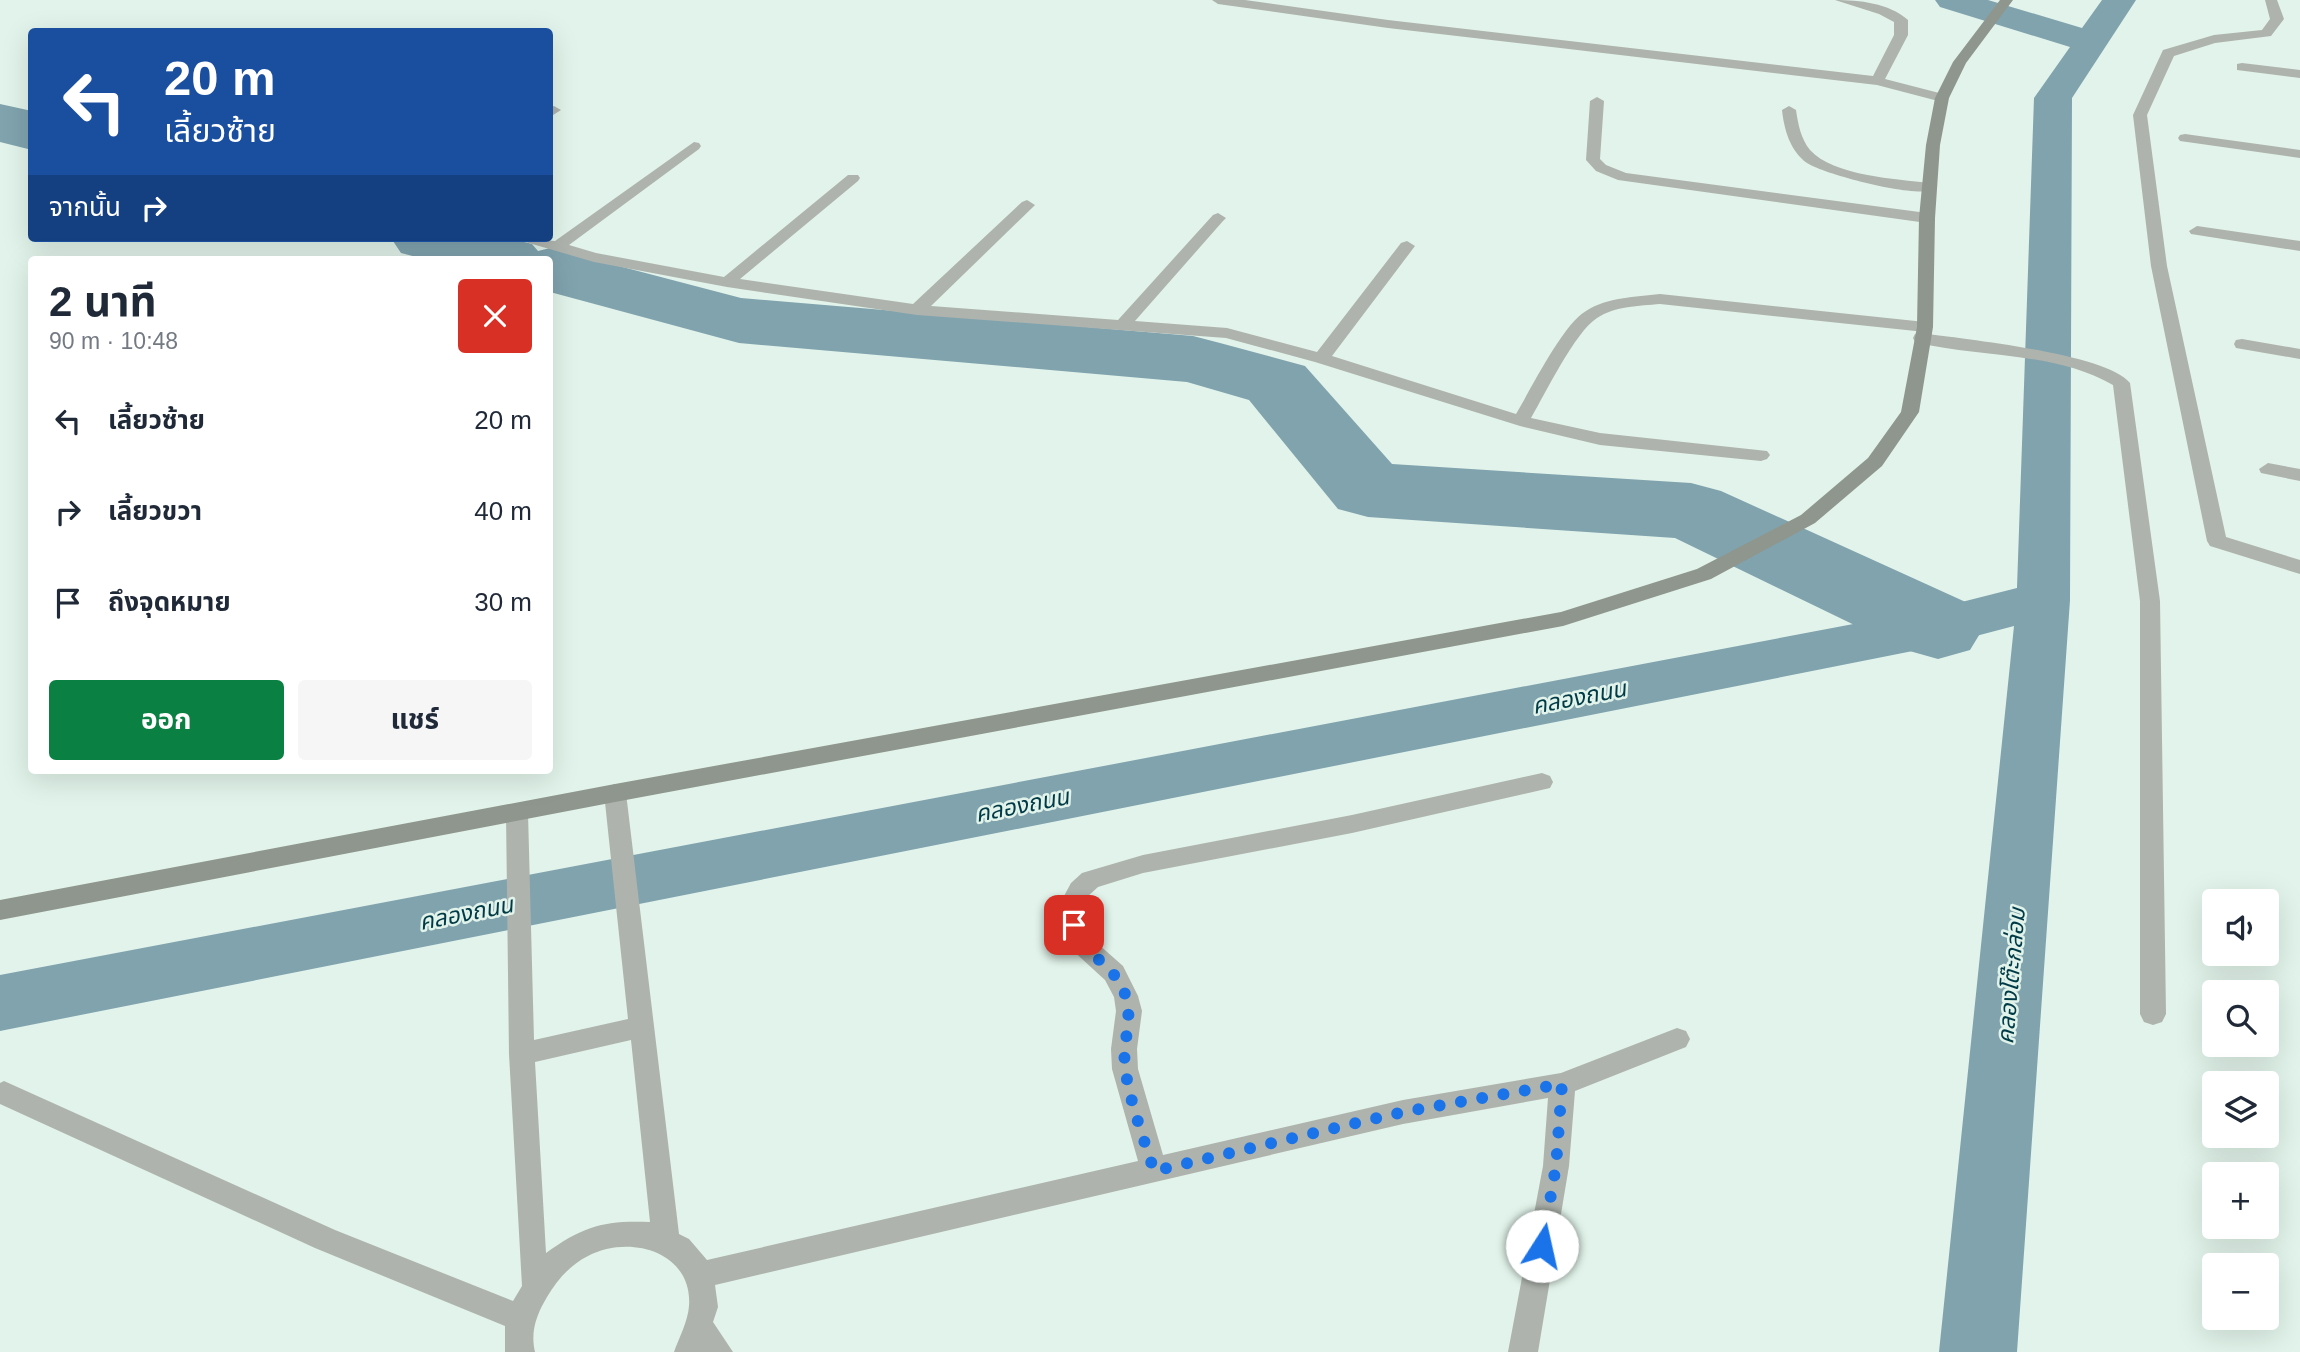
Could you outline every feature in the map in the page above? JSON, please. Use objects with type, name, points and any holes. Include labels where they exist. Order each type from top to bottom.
[{"type":"street","points":[[1218,0],[1388,24],[1877,81],[1942,98]]},
{"type":"street","points":[[1841,0],[1884,11],[1901,20],[1900,35],[1877,81]]},
{"type":"street","points":[[2272,0],[2277,19],[2266,33],[2214,39],[2168,54],[2140,115],[2159,266],[2217,541],[2300,566]]},
{"type":"street","points":[[0,910],[615,793],[1563,619],[1704,575],[1808,519],[1875,462],[1910,412],[1923,333],[1929,188],[1933,145],[1942,98],[1959,62],[2006,1]]},
{"type":"street","points":[[2242,67],[2300,74]]},
{"type":"street","points":[[1597,101],[1593,160],[1601,168],[1623,177],[1927,218]]},
{"type":"street","points":[[1788,110],[1791,128],[1811,159],[1862,176],[1929,188]]},
{"type":"street","points":[[2185,138],[2300,154]]},
{"type":"street","points":[[558,246],[694,146]]},
{"type":"street","points":[[727,282],[853,178]]},
{"type":"street","points":[[917,310],[1027,205]]},
{"type":"street","points":[[1123,325],[1218,218]]},
{"type":"street","points":[[2197,231],[2300,246]]},
{"type":"street","points":[[543,242],[593,257],[727,282],[917,310],[1227,333],[1321,358],[1520,421],[1600,439],[1761,454]]},
{"type":"street","points":[[1321,358],[1408,246]]},
{"type":"street","points":[[1520,421],[1573,334],[1590,315],[1616,304],[1660,299],[1923,333],[2090,368],[2114,376],[2121,383],[2150,601],[2153,1014]]},
{"type":"street","points":[[2242,344],[2300,354]]},
{"type":"street","points":[[2268,469],[2300,475]]},
{"type":"street","points":[[1154,1171],[1125,1069],[1124,1049],[1129,1011],[1126,996],[1114,973],[1079,941],[1069,909],[1079,890],[1090,880],[1143,864],[1352,824],[1542,782]]},
{"type":"street","points":[[615,793],[640,1027],[667,1239]]},
{"type":"street","points":[[517,813],[522,1054],[534,1282],[521,1318],[520,1352]]},
{"type":"street","points":[[522,1054],[640,1027]]},
{"type":"street","points":[[700,1275],[1403,1112],[1562,1084],[1677,1039]]},
{"type":"street","points":[[1523,1352],[1556,1166],[1562,1084]]},
{"type":"street","points":[[4,1093],[297,1229],[419,1281],[521,1318]]},
{"type":"street","points":[[534,1282],[566,1253],[591,1240],[618,1233],[644,1233],[667,1239],[687,1254],[700,1275],[705,1300],[703,1344]]},
{"type":"waterway","points":[[1952,0],[2091,42]]},
{"type":"waterway","points":[[2091,42],[2119,0]]},
{"type":"waterway","points":[[2043,600],[2053,98],[2091,42]]},
{"type":"waterway","points":[[0,123],[28,130]]},
{"type":"waterway","points":[[441,242],[495,256]]},
{"type":"waterway","points":[[553,271],[739,320],[1193,359],[1277,383],[1368,490],[1691,511],[1938,627]]},
{"type":"waterway","name":"คลองถนน","points":[[0,1003],[1938,627],[2043,600]]},
{"type":"waterway","name":"คลองโต๊ะกล่อม","points":[[1978,1352],[2043,600]]},
{"type":"route","points":[[1074,925],[1079,941],[1114,973],[1126,996],[1129,1011],[1124,1049],[1125,1069],[1154,1171],[1403,1112],[1562,1084],[1556,1166],[1542,1246]]}]
